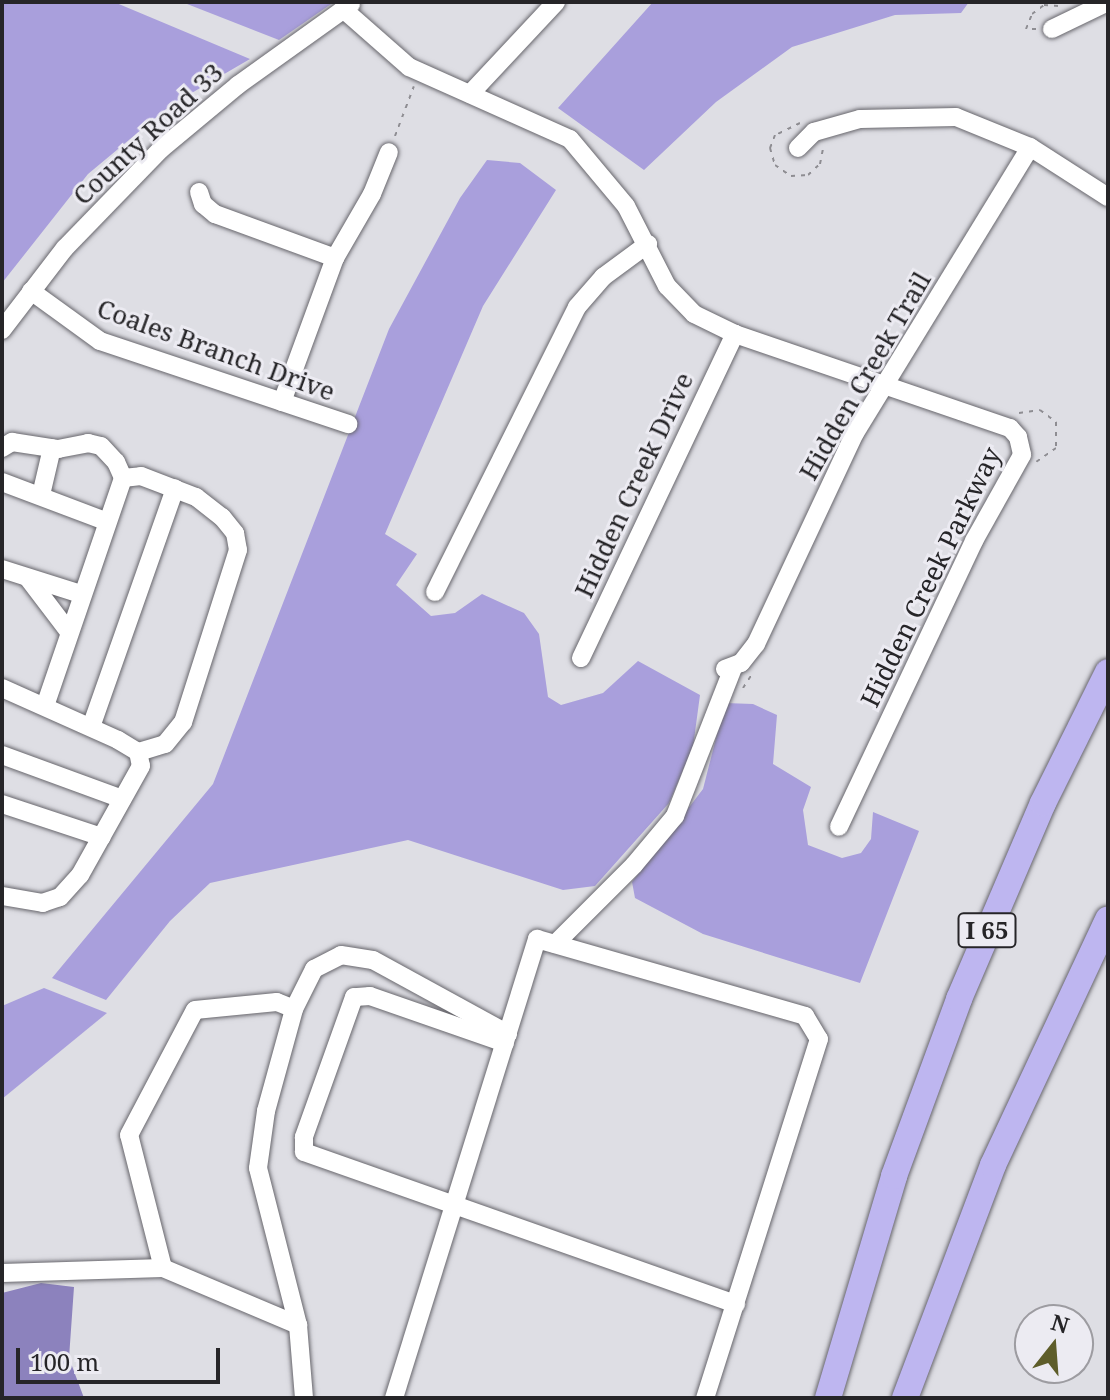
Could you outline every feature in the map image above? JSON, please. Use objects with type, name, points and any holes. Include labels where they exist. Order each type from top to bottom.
[{"type":"highway","name":"I 65","points":[[828,1398],[888,1197],[930,1074],[1001,896],[1108,672]]},
{"type":"highway","points":[[905,1398],[993,1165],[1108,920]]},
{"type":"highway","points":[[817,1398],[888,1197]]},
{"type":"street","points":[[470,94],[556,2]]},
{"type":"street","points":[[1052,29],[1108,2]]},
{"type":"street","name":"Hidden Creek Parkway","points":[[352,4],[381,41],[421,73],[570,139],[626,206],[674,294],[694,314],[735,334],[1010,428],[1023,450],[974,541],[839,827]]},
{"type":"street","name":"County Road 33","points":[[2,330],[31,291],[161,149],[238,85],[352,4]]},
{"type":"street","points":[[798,148],[830,126],[921,114],[977,121],[1030,147],[1108,197]]},
{"type":"street","name":"Hidden Creek Trail","points":[[555,944],[634,865],[675,816],[694,778],[729,669],[756,644],[847,449],[1030,147]]},
{"type":"street","points":[[282,402],[335,258],[372,194],[389,152]]},
{"type":"street","points":[[199,192],[203,204],[215,214],[335,258]]},
{"type":"street","points":[[435,592],[577,307],[603,277],[648,244]]},
{"type":"street","name":"Coales Branch Drive","points":[[31,291],[100,341],[348,424]]},
{"type":"street","name":"Hidden Creek Drive","points":[[581,658],[735,334]]},
{"type":"street","points":[[2,448],[12,442],[52,448],[88,443],[101,446],[116,462],[123,478],[105,521],[45,706]]},
{"type":"street","points":[[41,495],[52,448]]},
{"type":"street","points":[[2,688],[91,727],[138,752],[165,744],[183,722],[238,550],[235,533],[222,517],[175,488],[141,476],[123,478]]},
{"type":"street","points":[[2,482],[105,521]]},
{"type":"street","points":[[91,727],[175,488]]},
{"type":"street","points":[[2,569],[81,594]]},
{"type":"street","points":[[28,578],[69,632]]},
{"type":"street","points":[[2,896],[43,903],[60,897],[80,875],[141,766],[138,752]]},
{"type":"street","points":[[2,755],[122,799]]},
{"type":"street","points":[[2,804],[102,837]]},
{"type":"street","points":[[394,1398],[537,939],[805,1016],[812,1022],[819,1039],[705,1398]]},
{"type":"street","points":[[304,1398],[298,1325],[258,1168],[266,1111],[294,1009],[314,969],[341,955],[373,960],[506,1038]]},
{"type":"street","points":[[506,1038],[370,996],[354,997],[304,1137],[304,1152],[313,1159],[736,1304]]},
{"type":"street","points":[[163,1268],[129,1135],[195,1010],[277,1002],[294,1009]]},
{"type":"street","points":[[2,1273],[163,1268],[298,1325]]},
{"type":"path","points":[[389,152],[421,73]]},
{"type":"path","points":[[802,122],[773,139],[771,155],[784,173],[800,177],[815,170],[826,141]]},
{"type":"path","points":[[1012,415],[1035,409],[1056,422],[1056,448],[1031,463]]},
{"type":"path","points":[[741,690],[755,669]]},
{"type":"shaded area","points":[[2,2],[114,2],[250,59],[171,105],[88,174],[2,283]]},
{"type":"shaded area","points":[[182,2],[334,2],[279,40]]},
{"type":"shaded area","points":[[653,2],[969,2],[961,13],[895,15],[792,47],[716,102],[644,170],[558,108]]},
{"type":"shaded area","points":[[487,160],[520,163],[556,190],[483,306],[385,534],[417,554],[396,585],[431,616],[455,613],[482,594],[524,613],[539,634],[548,697],[561,705],[603,693],[638,661],[700,695],[693,747],[669,803],[595,886],[563,890],[408,840],[210,883],[170,921],[106,1000],[52,978],[213,784],[389,329],[460,198]]},
{"type":"shaded area","points":[[725,703],[753,704],[777,715],[773,764],[811,787],[803,810],[808,845],[842,858],[861,853],[871,839],[873,812],[919,831],[860,983],[703,934],[635,898],[632,882],[703,789]]},
{"type":"shaded area","points":[[44,988],[107,1013],[2,1099],[2,1006]]},
{"type":"shaded area","points":[[41,1283],[74,1287],[69,1358],[84,1398],[2,1398],[2,1293]]}]
